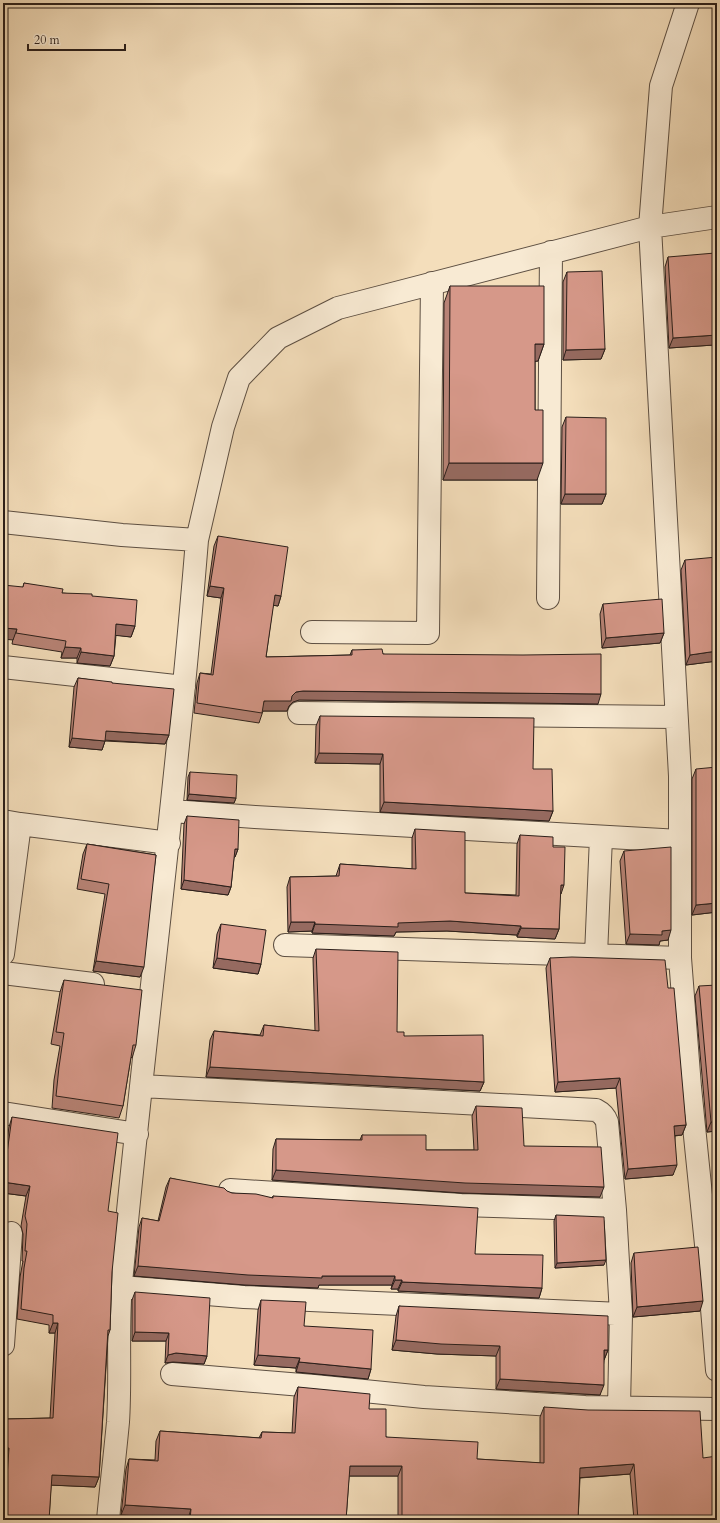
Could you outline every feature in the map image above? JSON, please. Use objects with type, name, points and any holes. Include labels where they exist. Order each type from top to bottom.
[{"type":"street","points":[[688,3],[661,86],[650,227],[680,776],[680,958],[690,1087],[717,1370]]},
{"type":"street","points":[[108,1520],[118,1421],[121,1287],[141,1086],[169,843],[197,540],[223,427],[239,378],[278,338],[338,308],[650,227],[717,217]]},
{"type":"street","points":[[548,598],[551,252]]},
{"type":"street","points":[[312,632],[428,633],[432,283]]},
{"type":"street","points":[[3,522],[122,535],[197,540]]},
{"type":"street","points":[[3,667],[184,686]]},
{"type":"street","points":[[299,713],[676,717]]},
{"type":"street","points":[[172,811],[680,841]]},
{"type":"street","points":[[3,954],[12,822],[169,843]]},
{"type":"street","points":[[596,955],[601,837]]},
{"type":"street","points":[[285,945],[680,958]]},
{"type":"street","points":[[3,973],[152,991]]},
{"type":"street","points":[[141,1086],[596,1110],[601,1112],[607,1122],[615,1210],[621,1314],[619,1407]]},
{"type":"street","points":[[3,1113],[137,1134]]},
{"type":"street","points":[[230,1190],[460,1205],[615,1210]]},
{"type":"street","points":[[3,1345],[11,1233]]},
{"type":"street","points":[[121,1287],[244,1297],[621,1314]]},
{"type":"street","points":[[172,1374],[424,1397],[585,1407],[717,1409]]},
{"type":"building","points":[[715,253],[717,270],[717,335],[673,338],[668,257]]},
{"type":"building","points":[[602,271],[605,349],[566,350],[567,272]]},
{"type":"building","points":[[450,286],[544,286],[544,344],[535,344],[535,410],[543,410],[543,463],[449,463]]},
{"type":"building","points":[[566,417],[606,418],[606,494],[565,494]]},
{"type":"building","points":[[218,536],[288,547],[281,596],[275,595],[266,657],[352,655],[352,650],[382,649],[383,654],[601,654],[601,694],[303,691],[296,692],[292,696],[291,701],[264,701],[262,713],[197,703],[200,673],[213,675],[224,588],[210,586]]},
{"type":"building","points":[[717,557],[717,651],[690,655],[685,560]]},
{"type":"building","points":[[24,583],[63,589],[62,593],[92,594],[92,596],[137,600],[135,626],[116,624],[114,656],[81,652],[81,648],[65,647],[66,641],[16,633],[17,629],[3,628],[3,585],[23,587]]},
{"type":"building","points":[[662,599],[664,633],[606,638],[603,604]]},
{"type":"building","points":[[78,678],[174,689],[169,735],[106,731],[105,741],[72,738]]},
{"type":"building","points":[[320,716],[534,718],[533,769],[552,769],[553,811],[384,802],[383,754],[319,753]]},
{"type":"building","points":[[717,767],[717,903],[696,905],[696,769]]},
{"type":"building","points":[[190,772],[237,775],[236,798],[189,794]]},
{"type":"building","points":[[187,816],[239,820],[238,849],[235,849],[231,887],[184,880]]},
{"type":"building","points":[[415,829],[465,832],[465,893],[519,896],[520,835],[553,837],[553,847],[565,847],[564,885],[561,885],[559,929],[521,928],[521,926],[450,921],[398,923],[398,927],[291,922],[290,877],[339,876],[340,864],[416,869]]},
{"type":"building","points":[[87,844],[156,855],[144,967],[96,961],[109,884],[81,879]]},
{"type":"building","points":[[671,847],[671,930],[662,931],[662,935],[630,934],[624,851]]},
{"type":"building","points":[[221,924],[266,930],[261,964],[217,958]]},
{"type":"building","points":[[316,949],[398,952],[397,1032],[404,1032],[404,1036],[483,1035],[484,1082],[210,1067],[214,1031],[263,1036],[264,1025],[319,1031]]},
{"type":"building","points":[[572,957],[665,960],[668,988],[674,988],[686,1125],[674,1126],[677,1165],[628,1169],[620,1078],[558,1082],[550,958]]},
{"type":"building","points":[[64,980],[142,990],[136,1045],[133,1045],[123,1106],[56,1096],[64,1033],[56,1032]]},
{"type":"building","points":[[717,985],[717,1122],[711,1122],[699,986]]},
{"type":"building","points":[[476,1106],[522,1108],[524,1146],[601,1147],[604,1187],[465,1183],[276,1170],[276,1139],[362,1140],[362,1135],[426,1135],[426,1150],[478,1150]]},
{"type":"building","points":[[12,1117],[118,1133],[108,1211],[118,1213],[112,1272],[110,1330],[108,1330],[99,1477],[52,1475],[49,1520],[4,1520],[9,1448],[5,1448],[7,1419],[53,1418],[58,1323],[53,1323],[53,1315],[21,1309],[24,1268],[27,1251],[25,1251],[27,1224],[25,1216],[30,1186],[3,1182]]},
{"type":"building","points":[[170,1178],[224,1188],[232,1193],[256,1194],[273,1198],[273,1196],[478,1208],[475,1254],[543,1255],[542,1288],[402,1282],[402,1280],[395,1280],[395,1276],[322,1276],[322,1278],[248,1275],[138,1266],[142,1218],[159,1221]]},
{"type":"building","points":[[556,1215],[604,1217],[606,1260],[557,1263]]},
{"type":"building","points":[[698,1247],[703,1301],[637,1307],[634,1253]]},
{"type":"building","points":[[135,1292],[210,1298],[207,1356],[176,1353],[168,1355],[169,1333],[135,1332]]},
{"type":"building","points":[[261,1300],[306,1302],[304,1326],[373,1330],[371,1369],[299,1362],[300,1358],[258,1355]]},
{"type":"building","points":[[399,1306],[608,1316],[608,1350],[604,1350],[604,1385],[500,1379],[500,1346],[441,1344],[396,1340]]},
{"type":"building","points":[[298,1387],[370,1394],[369,1409],[386,1409],[386,1437],[478,1442],[477,1459],[544,1463],[544,1407],[588,1410],[700,1411],[703,1458],[717,1456],[717,1520],[638,1520],[634,1464],[580,1468],[578,1520],[402,1520],[402,1466],[350,1466],[346,1520],[190,1520],[191,1509],[125,1505],[129,1459],[158,1461],[160,1431],[261,1438],[262,1432],[295,1433]]}]
